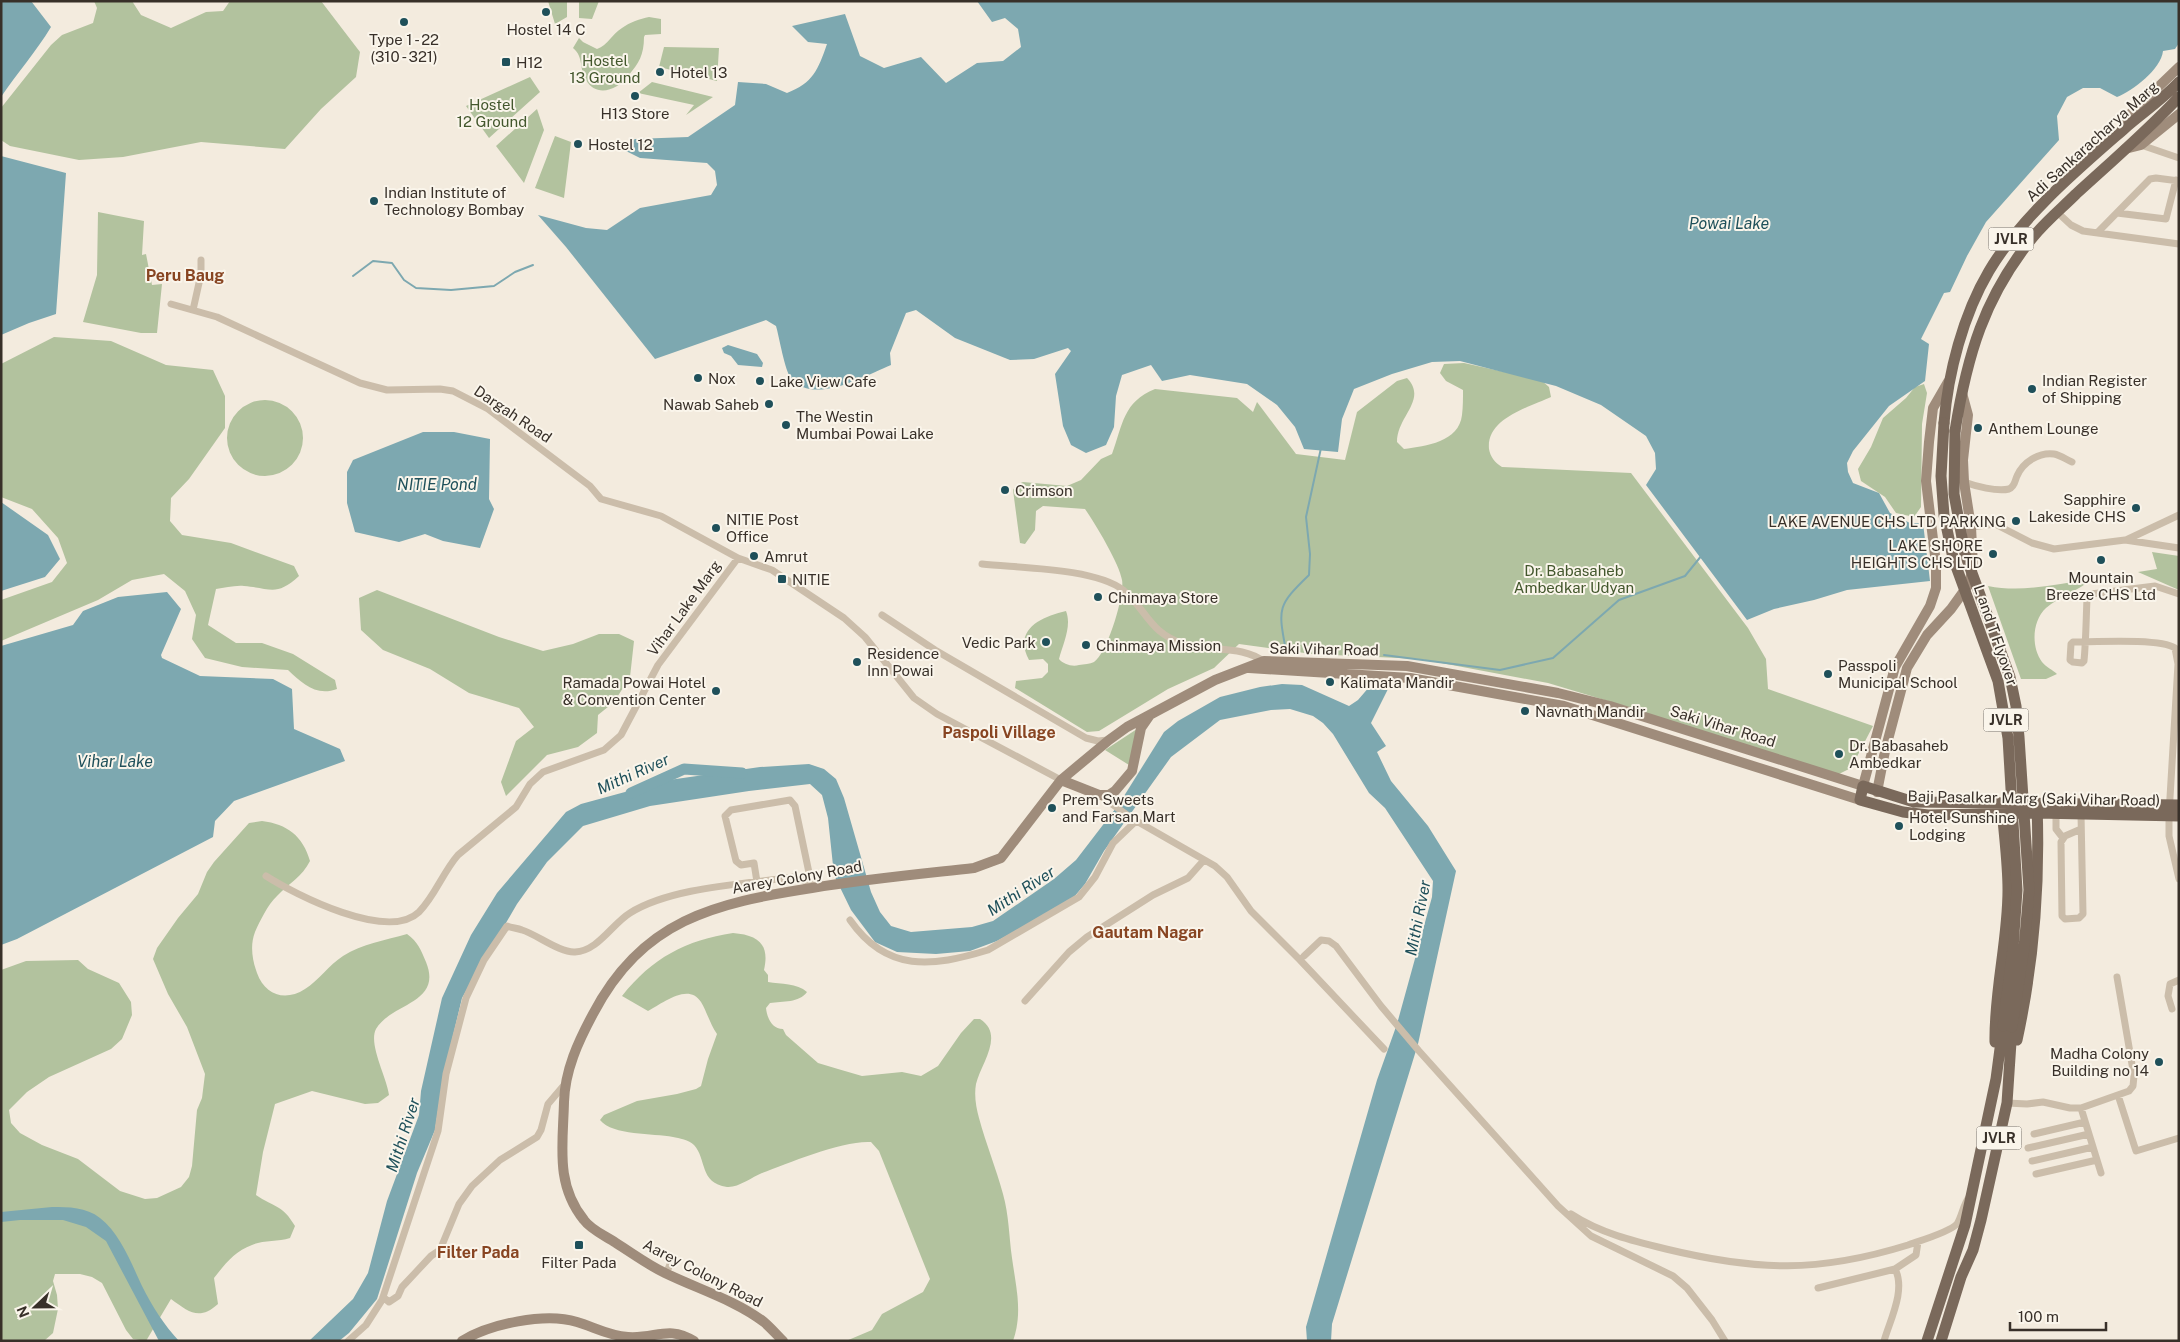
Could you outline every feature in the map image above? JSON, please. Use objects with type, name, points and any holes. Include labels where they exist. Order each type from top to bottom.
[{"type":"main road","points":[[2125,128],[2128,116],[2179,66]]},
{"type":"main road","name":"Adi Sankaracharya Marg","points":[[1948,382],[1970,308],[1989,271],[2004,249],[2032,214],[2125,128],[2166,96],[2179,82]]},
{"type":"main road","name":"Adi Sankaracharya Marg","points":[[1961,392],[1972,349],[1993,297],[2012,265],[2034,236],[2057,212],[2179,97]]},
{"type":"main road","points":[[2124,149],[2141,145],[2179,114]]},
{"type":"main road","points":[[1860,800],[1895,667],[1930,606],[1936,588],[1936,564],[1926,480],[1934,408],[1948,382]]},
{"type":"main road","name":"L and T Flyover","points":[[1948,382],[1941,476],[1944,515],[1953,558],[1998,681],[2008,738],[2017,890],[2007,1026],[2010,1055]]},
{"type":"main road","points":[[1875,804],[1887,743],[1907,668],[1927,635],[1951,609],[1969,584],[1973,566],[1971,527],[1964,482],[1963,460],[1968,415],[1961,392]]},
{"type":"main road","name":"L and T Flyover","points":[[1961,392],[1955,431],[1954,494],[1965,554],[2010,677],[2019,729],[2028,890],[2024,948],[1996,1079]]},
{"type":"main road","points":[[1378,676],[1379,665]]},
{"type":"main road","name":"Saki Vihar Road","points":[[1248,668],[1265,666],[1408,666],[1558,693],[1610,706],[1863,786]]},
{"type":"main road","name":"Saki Vihar Road","points":[[1265,666],[1429,682],[1564,706],[1860,800]]},
{"type":"main road","name":"Aarey Colony Road","points":[[783,1341],[765,1323],[745,1310],[666,1274],[586,1223],[573,1205],[564,1183],[562,1159],[565,1084],[578,1044],[596,1009],[621,969],[645,947],[678,924],[714,908],[756,896],[832,884],[974,868],[1001,858],[1061,780],[1109,740],[1151,713],[1221,677],[1248,668]]},
{"type":"main road","points":[[1429,682],[1432,670]]},
{"type":"main road","points":[[1061,780],[1075,783],[1099,795],[1109,795],[1115,791],[1132,771],[1141,728],[1151,713]]},
{"type":"main road","points":[[1788,777],[1793,764]]},
{"type":"main road","name":"Baji Pasalkar Marg (Saki Vihar Road)","points":[[1863,786],[1877,792],[1914,802],[2002,808],[2174,810]]},
{"type":"main road","name":"Baji Pasalkar Marg (Saki Vihar Road)","points":[[1860,800],[1903,812],[1928,815],[2002,808]]},
{"type":"main road","points":[[1996,1079],[1994,1015],[2003,948],[2008,873],[2002,808]]},
{"type":"main road","points":[[2010,1055],[2018,1039],[2033,949],[2038,872],[2037,808]]},
{"type":"main road","name":"Baji Pasalkar Marg (Saki Vihar Road)","points":[[2037,808],[2056,813],[2081,814],[2174,810]]},
{"type":"main road","points":[[2008,873],[2038,872]]},
{"type":"main road","name":"JVLR","points":[[1941,1341],[1973,1250],[1981,1220],[2007,1103],[2010,1055]]},
{"type":"main road","name":"JVLR","points":[[1927,1341],[1943,1287],[1959,1245],[1996,1079]]},
{"type":"main road","points":[[462,1341],[482,1332],[536,1317],[576,1321],[604,1333],[616,1335],[646,1337],[676,1332],[694,1341]]},
{"type":"street","points":[[2141,145],[2179,158]]},
{"type":"street","points":[[2098,232],[2150,179],[2177,180],[2166,219],[2117,213]]},
{"type":"street","points":[[2057,212],[2071,225],[2083,231],[2158,243],[2179,244]]},
{"type":"street","points":[[194,310],[201,274],[201,260]]},
{"type":"street","name":"Dargah Road","points":[[171,304],[217,317],[360,382],[387,390],[440,389],[453,391],[488,410],[590,486],[601,499],[661,516],[738,558]]},
{"type":"street","points":[[1964,482],[1982,488],[2009,489],[2014,485],[2020,469],[2034,458],[2045,454],[2055,454],[2072,462]]},
{"type":"street","points":[[2125,540],[2179,515]]},
{"type":"street","points":[[1971,527],[1996,524],[2032,542],[2054,549],[2125,540],[2179,548]]},
{"type":"street","points":[[738,558],[772,570],[844,618],[865,637],[914,698],[938,714],[1061,780]]},
{"type":"street","name":"Vihar Lake Marg","points":[[266,876],[289,891],[352,916],[387,922],[405,919],[418,913],[450,863],[516,807],[536,778],[543,772],[604,750],[621,735],[658,665],[738,558]]},
{"type":"street","points":[[982,564],[1086,575],[1110,583],[1123,591],[1160,633],[1184,644],[1248,654],[1265,666]]},
{"type":"street","points":[[2179,594],[2155,586],[2091,594],[2087,599],[2089,642],[2162,642],[2175,648],[2178,664],[2174,810],[2169,836],[2179,879]]},
{"type":"street","points":[[882,615],[935,650],[1086,738],[1098,741],[1109,740]]},
{"type":"street","points":[[1099,795],[1134,820],[1204,860],[1227,877],[1251,911],[1384,1049]]},
{"type":"street","points":[[757,882],[754,863],[741,865],[736,862],[725,816],[731,810],[790,800],[795,806],[812,888]]},
{"type":"street","points":[[2056,813],[2056,829],[2063,838]]},
{"type":"street","points":[[2081,814],[2083,914],[2079,918],[2065,919],[2062,916],[2060,846],[2063,838],[2081,829]]},
{"type":"street","points":[[850,920],[859,933],[875,948],[907,961],[924,963],[972,956],[988,950],[1079,897],[1095,877],[1112,844],[1134,820]]},
{"type":"street","points":[[1025,1001],[1069,952],[1088,937],[1153,895],[1188,878],[1204,860]]},
{"type":"street","points":[[348,1341],[366,1325],[383,1297],[438,1131],[446,1074],[466,998],[484,960],[507,926],[522,930],[566,950],[577,952],[601,939],[629,913],[671,896],[794,877],[802,879],[812,888]]},
{"type":"street","points":[[1304,956],[1321,940],[1329,941],[1336,946],[1381,1006],[1419,1051],[1558,1206],[1591,1236],[1673,1276],[1688,1288],[1725,1341]]},
{"type":"street","points":[[2007,1103],[2027,1104],[2043,1102],[2070,1108],[2081,1108],[2129,1091],[2133,1086],[2134,1076],[2117,977]]},
{"type":"street","points":[[2172,1009],[2168,996],[2170,984],[2179,980]]},
{"type":"street","points":[[383,1297],[388,1302],[398,1296],[402,1288],[431,1256],[440,1250],[459,1204],[472,1186],[500,1160],[537,1137],[541,1130],[548,1104],[565,1084]]},
{"type":"street","points":[[2118,1095],[2136,1151],[2179,1138]]},
{"type":"street","points":[[2081,1108],[2101,1173]]},
{"type":"street","points":[[2034,1134],[2086,1122]]},
{"type":"street","points":[[2028,1148],[2089,1134]]},
{"type":"street","points":[[2032,1161],[2093,1147]]},
{"type":"street","points":[[2036,1174],[2097,1160]]},
{"type":"street","points":[[1558,1206],[1597,1229],[1713,1261],[1787,1267],[1830,1264],[1886,1252],[1918,1242],[1950,1229],[1957,1224],[1963,1205],[1971,1194]]},
{"type":"street","points":[[1818,1288],[1895,1269],[1916,1256],[1918,1242]]},
{"type":"street","points":[[666,1274],[671,1262]]},
{"type":"street","points":[[1884,1341],[1899,1287],[1898,1275],[1895,1269]]},
{"type":"green space","points":[[94,1],[132,1],[141,15],[171,28],[206,12],[223,11],[230,1],[321,1],[360,52],[356,77],[321,109],[285,149],[201,142],[123,157],[79,160],[10,146],[1,140],[1,108],[51,45],[62,35],[93,23],[97,8]]},
{"type":"green space","points":[[548,1],[567,1],[567,17],[555,24]]},
{"type":"green space","points":[[579,1],[599,1],[592,19],[579,18]]},
{"type":"green space","name":"Hostel 13 Ground","points":[[649,17],[661,19],[661,34],[645,35],[640,58],[624,81],[607,90],[595,89],[590,86],[584,76],[579,55],[573,48],[579,38],[597,49],[625,26]]},
{"type":"green space","name":"Hostel 13 Ground","points":[[664,47],[719,48],[717,81],[659,67]]},
{"type":"green space","name":"Hostel 12 Ground","points":[[530,77],[540,92],[489,138],[466,106]]},
{"type":"green space","name":"Hostel 13 Ground","points":[[652,82],[713,97],[686,115],[694,105],[638,93]]},
{"type":"green space","name":"Hostel 12 Ground","points":[[537,109],[544,130],[524,183],[496,146]]},
{"type":"green space","name":"Hostel 12 Ground","points":[[555,136],[571,142],[564,198],[535,188]]},
{"type":"green space","points":[[98,212],[144,221],[142,255],[146,254],[152,285],[162,284],[157,333],[141,333],[83,322],[97,275]]},
{"type":"green space","points":[[54,337],[111,341],[166,365],[213,370],[225,396],[225,428],[189,479],[171,498],[170,521],[182,535],[231,543],[294,566],[299,576],[284,587],[273,590],[241,586],[216,589],[208,625],[236,643],[262,643],[293,654],[335,680],[337,689],[329,691],[316,690],[304,684],[288,670],[242,667],[205,658],[192,639],[196,615],[185,591],[164,574],[132,580],[98,600],[1,641],[1,600],[52,582],[67,563],[58,538],[32,509],[1,497],[1,364]]},
{"type":"green space","name":"Dr. Babasaheb Ambedkar Udyan","points":[[1464,363],[1541,380],[1549,387],[1551,397],[1511,415],[1494,429],[1490,438],[1489,449],[1495,461],[1502,467],[1631,473],[1748,628],[1766,659],[1768,689],[1873,726],[1851,768],[1831,778],[1628,707],[1548,683],[1420,659],[1312,654],[1239,644],[1214,668],[1168,689],[1099,731],[1087,732],[1015,688],[1016,681],[1042,678],[1048,672],[1048,664],[1043,659],[1029,660],[1024,641],[1032,626],[1056,614],[1066,611],[1068,617],[1066,635],[1059,659],[1065,664],[1073,666],[1094,662],[1104,648],[1114,624],[1122,588],[1122,580],[1117,565],[1085,509],[1043,506],[1036,511],[1035,530],[1025,544],[1020,543],[1013,490],[1016,485],[1023,482],[1067,486],[1081,480],[1101,459],[1112,454],[1130,407],[1144,394],[1155,389],[1237,398],[1253,412],[1257,402],[1296,454],[1345,460],[1357,412],[1397,381],[1407,378],[1413,386],[1413,401],[1398,433],[1397,442],[1404,449],[1431,444],[1448,437],[1460,424],[1463,390],[1446,381],[1440,373],[1444,364]]},
{"type":"green space","points":[[1924,384],[1927,393],[1922,424],[1921,507],[1914,517],[1896,513],[1885,497],[1861,481],[1858,469],[1871,447],[1883,418],[1906,398],[1915,387]]},
{"type":"green space","points":[[258,400],[272,400],[286,406],[297,417],[303,431],[300,453],[292,465],[272,476],[258,476],[244,470],[233,459],[227,445],[227,431],[233,417],[244,406]]},
{"type":"green space","points":[[2152,552],[2179,556],[2179,590],[2138,572],[2157,569]]},
{"type":"green space","points":[[2092,579],[2051,604],[2041,613],[2038,620],[2035,642],[2038,656],[2045,665],[2057,674],[2046,679],[2021,679],[1988,586],[2014,589]]},
{"type":"green space","points":[[377,590],[499,637],[543,651],[573,644],[599,634],[619,634],[634,641],[630,677],[614,702],[598,715],[597,733],[578,747],[547,755],[506,796],[501,782],[516,741],[534,727],[519,708],[469,693],[430,669],[383,650],[361,630],[359,598]]},
{"type":"green space","points":[[1137,729],[1129,765],[1105,750]]},
{"type":"green space","points":[[262,821],[279,825],[293,833],[303,845],[310,861],[299,876],[270,903],[253,937],[252,952],[255,968],[265,987],[276,994],[290,995],[298,993],[310,986],[338,960],[350,952],[407,934],[417,943],[426,962],[429,976],[427,987],[422,995],[383,1020],[374,1035],[376,1052],[389,1095],[378,1103],[365,1104],[312,1091],[275,1104],[263,1152],[256,1195],[282,1210],[295,1226],[290,1238],[256,1243],[231,1258],[214,1278],[218,1304],[211,1309],[205,1312],[194,1313],[171,1299],[146,1341],[133,1339],[126,1330],[102,1283],[92,1277],[80,1274],[55,1274],[53,1281],[58,1309],[53,1333],[44,1341],[1,1341],[1,970],[26,961],[78,960],[88,969],[119,983],[131,1002],[132,1015],[122,1039],[111,1049],[49,1077],[27,1092],[9,1110],[11,1123],[20,1133],[42,1145],[78,1159],[120,1191],[145,1199],[157,1198],[181,1187],[189,1177],[192,1166],[197,1110],[202,1098],[205,1074],[187,1027],[168,994],[153,959],[157,948],[198,894],[207,872],[214,862],[249,823]]},
{"type":"green space","points":[[733,933],[749,936],[760,942],[765,954],[764,970],[768,975],[768,982],[794,985],[807,992],[804,996],[795,1000],[770,1003],[766,1008],[773,1025],[783,1029],[786,1035],[818,1063],[862,1076],[902,1072],[921,1076],[938,1066],[961,1033],[974,1019],[980,1019],[987,1026],[991,1033],[991,1041],[975,1092],[979,1118],[1007,1210],[1018,1300],[1018,1320],[1013,1341],[846,1341],[872,1330],[882,1314],[923,1292],[930,1279],[879,1151],[871,1142],[860,1142],[816,1153],[762,1173],[740,1184],[727,1187],[712,1181],[705,1170],[698,1151],[689,1142],[673,1137],[614,1129],[600,1120],[604,1115],[637,1101],[677,1094],[701,1086],[717,1034],[696,996],[682,994],[675,996],[648,1011],[622,996],[645,971],[671,953],[700,940]]},
{"type":"water","points":[[1,1],[31,1],[51,27],[1,97]]},
{"type":"water","name":"Powai Lake","points":[[977,1],[2179,1],[2179,43],[2175,49],[2163,51],[2152,72],[2138,85],[2117,97],[2100,88],[2083,88],[2067,97],[2057,116],[2059,140],[1986,222],[1950,292],[1944,293],[1921,339],[1929,344],[1925,381],[1889,406],[1853,451],[1847,463],[1848,472],[1853,483],[1879,493],[1890,513],[1910,523],[1923,523],[1930,581],[1847,590],[1774,609],[1747,620],[1646,485],[1656,469],[1655,453],[1646,436],[1601,405],[1556,386],[1460,361],[1432,362],[1392,374],[1354,389],[1342,419],[1338,452],[1304,449],[1295,427],[1277,405],[1247,384],[1190,375],[1162,381],[1151,365],[1122,375],[1116,396],[1114,427],[1106,445],[1086,453],[1071,445],[1063,426],[1055,374],[1071,351],[1068,348],[1034,359],[1010,360],[955,338],[916,310],[906,313],[890,353],[891,365],[854,381],[825,389],[812,389],[801,386],[791,378],[784,362],[776,326],[766,320],[655,359],[566,247],[538,215],[586,228],[607,230],[640,208],[711,195],[717,185],[715,171],[707,163],[640,158],[626,151],[627,144],[635,139],[688,137],[735,105],[738,82],[766,84],[787,93],[803,85],[817,68],[827,44],[808,42],[792,26],[845,14],[860,56],[884,68],[921,57],[946,83],[977,63],[1003,61],[1021,47],[1018,29],[1005,18],[992,22]]},
{"type":"water","points":[[1,156],[66,173],[56,314],[1,335]]},
{"type":"water","points":[[728,345],[757,354],[763,363],[762,367],[738,365],[731,356],[724,353],[722,348]]},
{"type":"water","name":"NITIE Pond","points":[[423,432],[454,432],[490,439],[489,499],[494,509],[480,548],[443,541],[425,534],[399,542],[355,532],[347,503],[347,472],[353,460]]},
{"type":"water","points":[[1,502],[48,535],[60,559],[45,577],[1,591]]},
{"type":"water","name":"Vihar Lake","points":[[167,592],[181,609],[161,655],[162,658],[200,676],[273,679],[292,689],[294,729],[340,749],[345,761],[234,801],[215,821],[213,837],[17,939],[1,945],[1,646],[73,625],[83,611],[118,597]]},
{"type":"water","points":[[1282,684],[1302,685],[1349,706],[1358,700],[1370,686],[1388,689],[1371,723],[1386,746],[1377,752],[1391,781],[1428,826],[1456,871],[1418,1044],[1332,1324],[1331,1341],[1307,1341],[1306,1327],[1377,1080],[1397,1024],[1432,897],[1433,881],[1385,808],[1369,793],[1333,734],[1313,716],[1290,709],[1271,710],[1220,720],[1171,757],[1104,851],[1085,884],[1074,897],[1051,912],[997,941],[970,951],[936,954],[897,952],[875,942],[851,910],[834,875],[828,818],[822,795],[810,784],[650,806],[583,826],[547,862],[517,904],[462,998],[443,1078],[435,1130],[417,1173],[377,1299],[349,1333],[339,1341],[309,1341],[353,1299],[368,1273],[387,1201],[419,1115],[421,1091],[442,998],[471,935],[497,893],[566,812],[581,804],[669,780],[760,767],[809,764],[824,769],[836,779],[844,798],[871,892],[880,912],[891,926],[911,932],[972,927],[993,921],[1054,879],[1076,860],[1119,804],[1164,732],[1178,721],[1220,697],[1260,687]]},
{"type":"water","points":[[52,1207],[83,1210],[95,1214],[107,1224],[125,1250],[154,1308],[179,1341],[159,1341],[106,1241],[86,1227],[63,1220],[1,1222],[1,1212]]},
{"type":"waterway","points":[[353,276],[373,261],[392,263],[404,280],[416,288],[451,290],[494,286],[515,272],[533,265]]},
{"type":"waterway","points":[[1286,651],[1281,616],[1282,608],[1291,594],[1309,575],[1310,554],[1306,517],[1321,448]]},
{"type":"waterway","points":[[1384,655],[1500,670],[1553,658],[1619,600],[1685,576],[1702,555]]},
{"type":"waterway","name":"Mithi River","points":[[631,793],[684,769],[742,773]]},
{"type":"place","name":"Hostel 14 C","points":[[546,12]]},
{"type":"place","name":"Type 1 - 22 (310 - 321)","points":[[404,22]]},
{"type":"place","name":"H12","points":[[506,62]]},
{"type":"place","name":"Hotel 13","points":[[660,72]]},
{"type":"place","name":"H13 Store","points":[[635,96]]},
{"type":"place","name":"Hostel 12","points":[[578,144]]},
{"type":"place","name":"Indian Institute of Technology Bombay","points":[[374,201]]},
{"type":"place","name":"Nox","points":[[698,378]]},
{"type":"place","name":"Lake View Cafe","points":[[760,381]]},
{"type":"place","name":"Indian Register of Shipping","points":[[2032,389]]},
{"type":"place","name":"Nawab Saheb","points":[[769,404]]},
{"type":"place","name":"The Westin Mumbai Powai Lake","points":[[786,425]]},
{"type":"place","name":"Anthem Lounge","points":[[1978,428]]},
{"type":"place","name":"Crimson","points":[[1005,490]]},
{"type":"place","name":"Sapphire Lakeside CHS","points":[[2136,508]]},
{"type":"place","name":"LAKE AVENUE CHS LTD PARKING","points":[[2016,521]]},
{"type":"place","name":"NITIE Post Office","points":[[716,528]]},
{"type":"place","name":"LAKE SHORE HEIGHTS CHS LTD","points":[[1993,554]]},
{"type":"place","name":"Amrut","points":[[754,556]]},
{"type":"place","name":"Mountain Breeze CHS Ltd","points":[[2101,560]]},
{"type":"place","name":"NITIE","points":[[782,579]]},
{"type":"place","name":"Chinmaya Store","points":[[1098,597]]},
{"type":"place","name":"Vedic Park","points":[[1046,642]]},
{"type":"place","name":"Chinmaya Mission","points":[[1086,645]]},
{"type":"place","name":"Residence Inn Powai","points":[[857,662]]},
{"type":"place","name":"Passpoli Municipal School","points":[[1828,674]]},
{"type":"place","name":"Kalimata Mandir","points":[[1330,682]]},
{"type":"place","name":"Ramada Powai Hotel & Convention Center","points":[[716,691]]},
{"type":"place","name":"Navnath Mandir","points":[[1525,711]]},
{"type":"place","name":"Dr. Babasaheb Ambedkar","points":[[1839,754]]},
{"type":"place","name":"Prem Sweets and Farsan Mart","points":[[1052,808]]},
{"type":"place","name":"Hotel Sunshine Lodging","points":[[1899,826]]},
{"type":"place","name":"Madha Colony Building no 14","points":[[2159,1062]]},
{"type":"place","name":"Filter Pada","points":[[579,1245]]},
{"type":"district","name":"Peru Baug","points":[[185,275]]},
{"type":"district","name":"Paspoli Village","points":[[999,732]]},
{"type":"district","name":"Gautam Nagar","points":[[1148,932]]},
{"type":"district","name":"Filter Pada","points":[[478,1252]]}]
